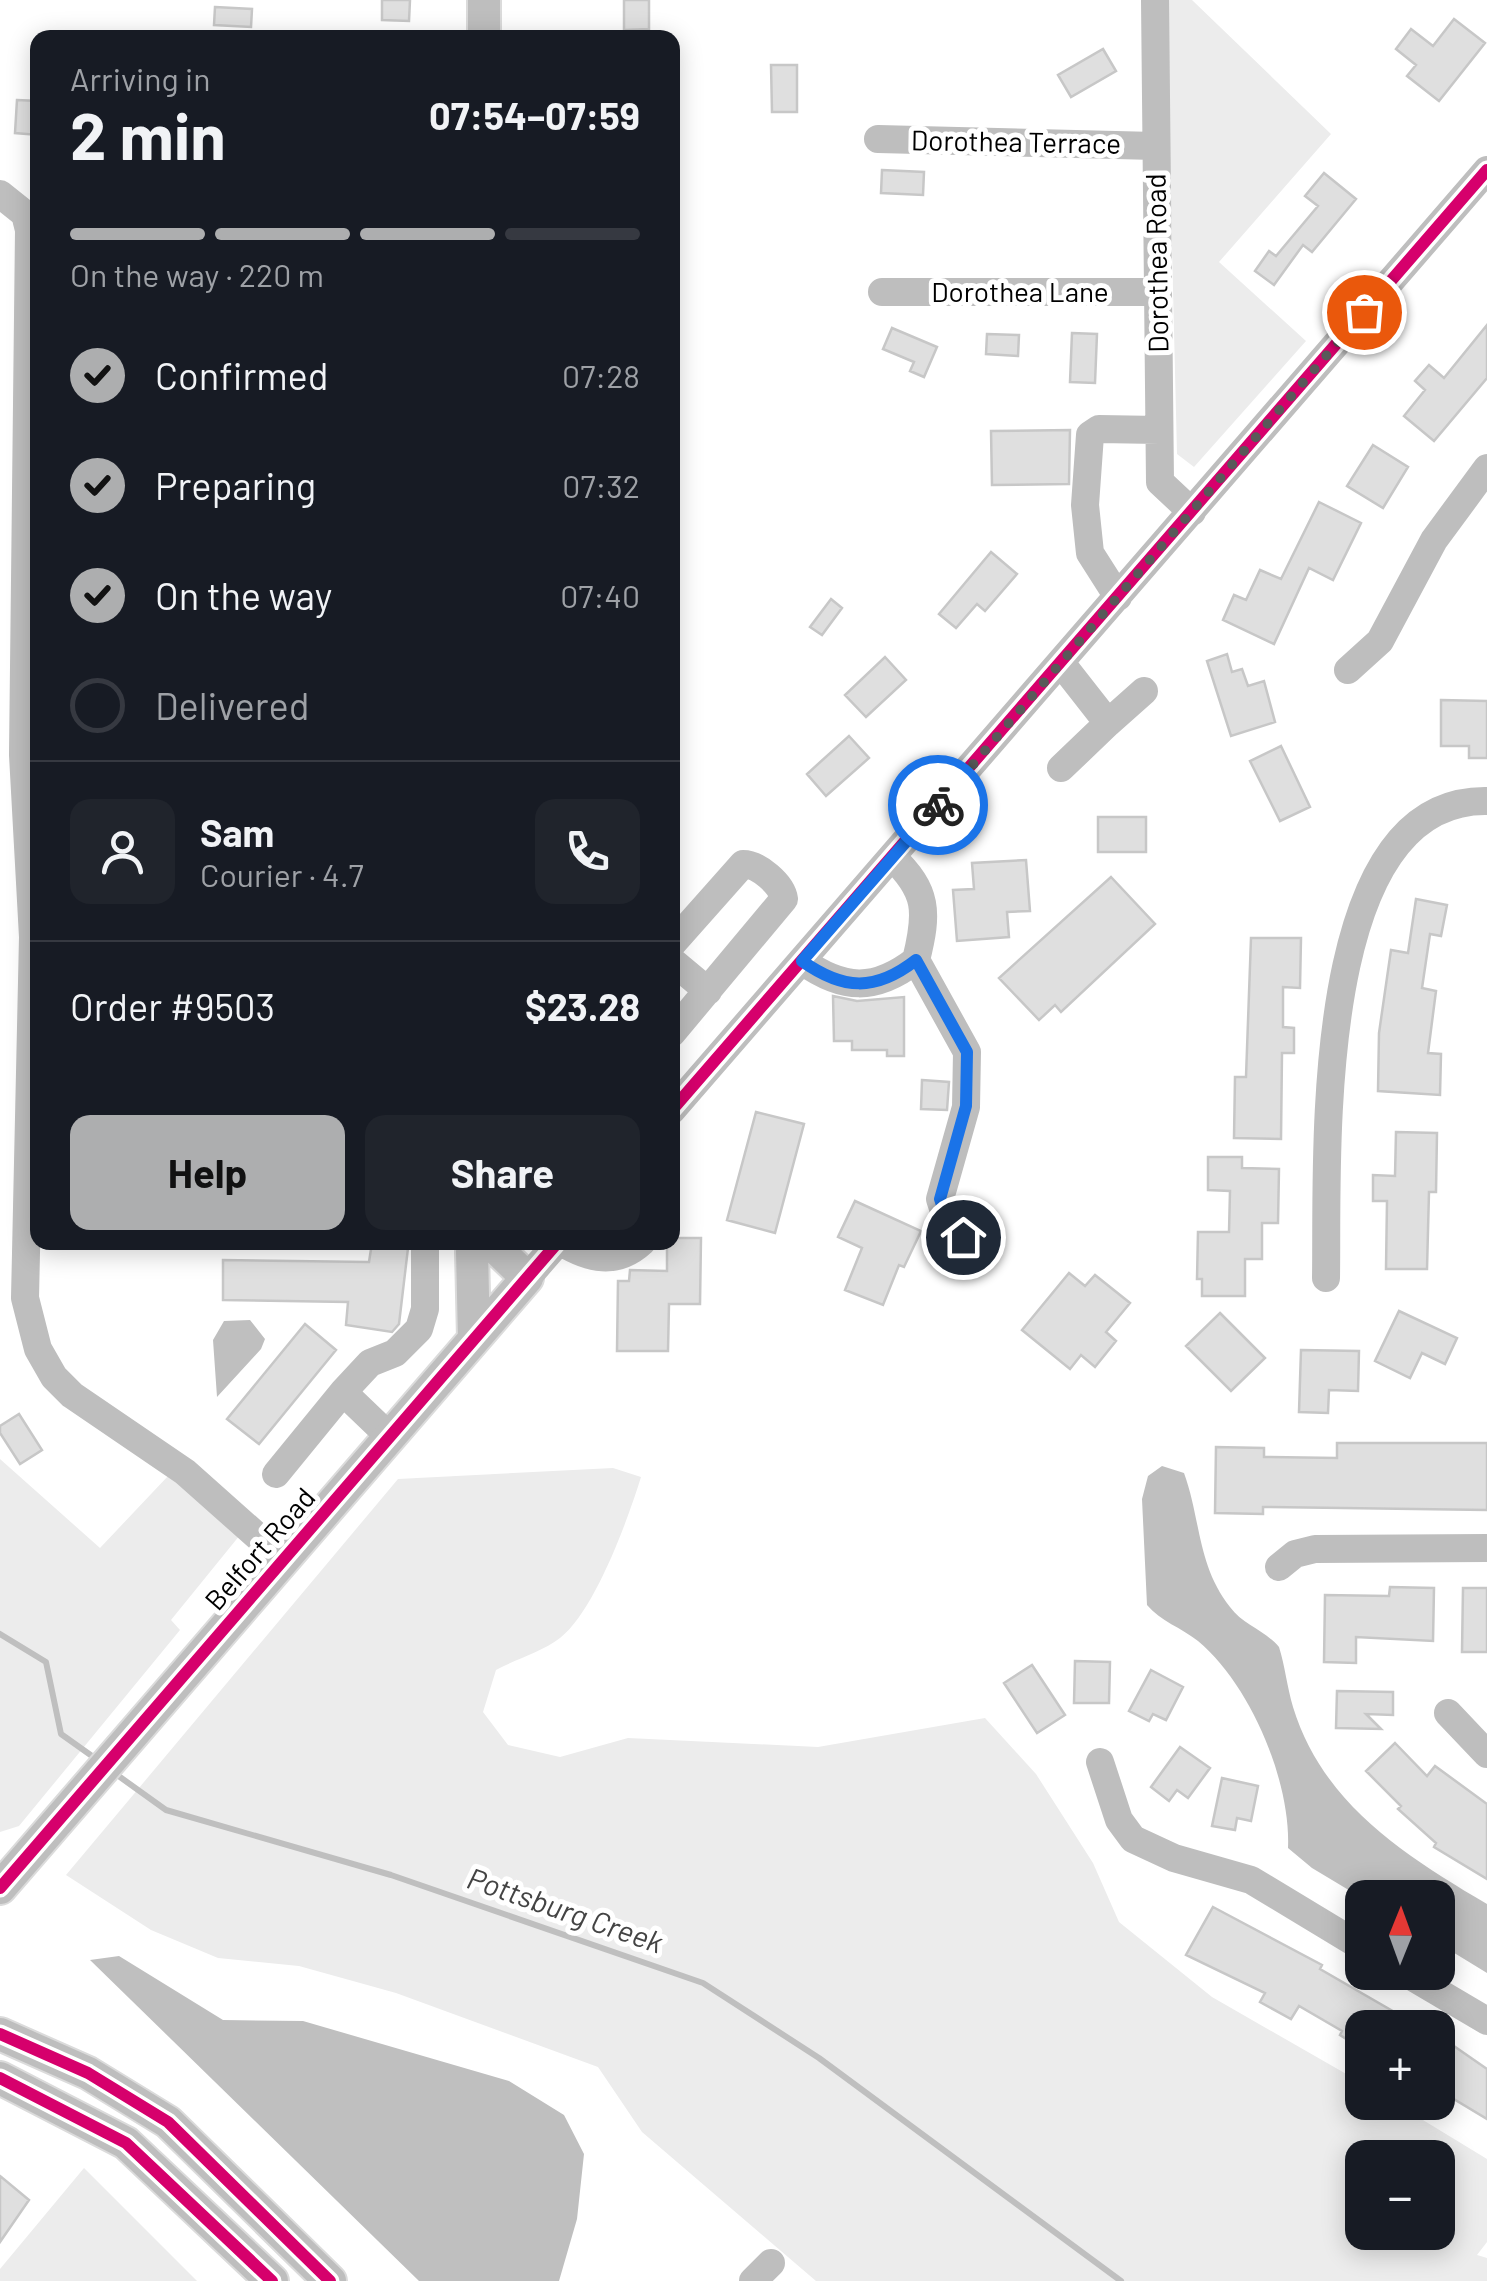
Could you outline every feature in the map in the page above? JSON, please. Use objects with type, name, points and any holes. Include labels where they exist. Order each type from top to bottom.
[{"type":"main road","points":[[484,0],[484,30]]},
{"type":"main road","points":[[473,1250],[474,1339]]},
{"type":"main road","points":[[498,1250],[527,1278]]},
{"type":"main road","name":"Belfort Road","points":[[0,1888],[527,1278]]},
{"type":"main road","points":[[0,2034],[88,2073],[168,2122],[330,2281]]},
{"type":"main road","points":[[0,2078],[126,2142],[272,2281]]},
{"type":"street","name":"Dorothea Road","points":[[1155,0],[1160,482],[1192,512]]},
{"type":"street","name":"Dorothea Terrace","points":[[878,139],[1155,146]]},
{"type":"street","points":[[680,1090],[802,961],[1487,170]]},
{"type":"street","points":[[8,199],[25,214],[29,230],[22,755],[30,901]]},
{"type":"street","name":"Dorothea Lane","points":[[882,292],[1158,292]]},
{"type":"street","points":[[1118,597],[1090,553],[1085,506],[1090,435],[1099,429],[1159,430]]},
{"type":"street","points":[[1348,670],[1380,641],[1434,540],[1487,468]]},
{"type":"street","points":[[1061,662],[1108,723]]},
{"type":"street","points":[[1061,768],[1144,690]]},
{"type":"street","points":[[1326,1278],[1329,1091],[1340,986],[1355,935],[1385,863],[1412,825],[1448,804],[1487,801]]},
{"type":"street","points":[[892,856],[918,881],[921,893],[916,960],[967,1052],[966,1106],[940,1199],[950,1230],[977,1245]]},
{"type":"street","points":[[680,935],[739,866],[753,865],[782,889],[784,899],[680,1024]]},
{"type":"street","points":[[802,961],[829,980],[870,983],[896,976],[916,960]]},
{"type":"street","points":[[680,967],[708,992]]},
{"type":"street","points":[[30,993],[25,1298],[31,1329],[54,1378],[72,1395],[184,1472],[284,1560]]},
{"type":"street","points":[[0,1065],[27,1076]]},
{"type":"street","points":[[276,1474],[370,1363],[395,1353],[418,1329],[426,1308],[425,1250]]},
{"type":"street","name":"Belfort Road","points":[[527,1278],[553,1250]]},
{"type":"street","points":[[574,1250],[600,1259],[622,1256],[631,1250]]},
{"type":"street","points":[[343,1392],[390,1437]]},
{"type":"street","points":[[1278,1567],[1295,1554],[1315,1549],[1487,1548]]},
{"type":"street","points":[[1448,1713],[1487,1754]]},
{"type":"street","points":[[1100,1762],[1119,1820],[1133,1839],[1162,1854],[1251,1880],[1345,1938]]},
{"type":"street","points":[[1434,1990],[1487,2022]]},
{"type":"shaded area","points":[[1166,0],[1192,0],[1331,134],[1219,262],[1306,341],[1194,467],[1177,454]]},
{"type":"shaded area","points":[[250,1320],[265,1339],[261,1349],[217,1397],[213,1340],[224,1321]]},
{"type":"shaded area","points":[[0,1459],[100,1548],[169,1475],[240,1535],[171,1620],[180,1630],[19,1826],[0,1832]]},
{"type":"shaded area","points":[[1162,1466],[1184,1473],[1211,1575],[1235,1613],[1279,1647],[1293,1707],[1324,1772],[1370,1824],[1448,1880],[1345,1880],[1345,1888],[1288,1848],[1283,1793],[1264,1735],[1250,1708],[1217,1659],[1147,1605],[1142,1499],[1148,1476]]},
{"type":"shaded area","points":[[613,1468],[641,1477],[609,1563],[586,1607],[553,1643],[496,1670],[483,1712],[508,1745],[560,1757],[628,1738],[818,1747],[985,1718],[1036,1774],[1093,1863],[1119,1922],[1212,1997],[1345,2073],[1345,2120],[1423,2120],[1487,2159],[1487,2242],[1477,2255],[1487,2258],[1487,2281],[816,2281],[642,2132],[598,2067],[396,1993],[299,1966],[218,1958],[151,1930],[66,1875],[398,1479]]},
{"type":"shaded area","points":[[1455,1884],[1487,1904],[1487,1973],[1455,1953]]},
{"type":"shaded area","points":[[119,1956],[223,2020],[303,2021],[509,2081],[564,2115],[584,2154],[577,2219],[559,2281],[419,2281],[90,1960]]},
{"type":"shaded area","points":[[84,2168],[197,2281],[0,2281],[0,2269]]},
{"type":"building","points":[[382,0],[410,0],[409,21],[382,20]]},
{"type":"building","points":[[624,0],[649,0],[649,29],[624,30]]},
{"type":"building","points":[[215,7],[252,9],[251,27],[214,25]]},
{"type":"building","points":[[1454,19],[1485,43],[1439,101],[1407,76],[1416,65],[1396,49],[1411,29],[1433,46]]},
{"type":"building","points":[[1103,49],[1116,71],[1071,97],[1058,75]]},
{"type":"building","points":[[771,65],[797,65],[797,112],[772,112]]},
{"type":"building","points":[[17,100],[30,101],[30,134],[15,133]]},
{"type":"building","points":[[882,170],[924,172],[923,195],[881,193]]},
{"type":"building","points":[[1324,173],[1356,199],[1312,252],[1303,245],[1274,285],[1255,271],[1269,251],[1276,256],[1318,206],[1305,196]]},
{"type":"building","points":[[1487,325],[1487,378],[1434,441],[1404,416],[1425,390],[1415,381],[1429,365],[1444,378]]},
{"type":"building","points":[[892,328],[937,347],[924,377],[910,371],[914,362],[883,349]]},
{"type":"building","points":[[1072,333],[1097,334],[1095,383],[1070,382]]},
{"type":"building","points":[[987,334],[1019,335],[1018,356],[986,354]]},
{"type":"building","points":[[1070,430],[1069,484],[992,485],[991,431]]},
{"type":"building","points":[[1373,445],[1408,467],[1383,508],[1347,486]]},
{"type":"building","points":[[1319,502],[1361,523],[1333,580],[1309,568],[1274,644],[1223,620],[1234,595],[1246,600],[1260,570],[1281,579]]},
{"type":"building","points":[[991,552],[1017,574],[985,611],[977,604],[956,628],[939,614]]},
{"type":"building","points":[[831,599],[842,608],[822,635],[810,627]]},
{"type":"building","points":[[1227,654],[1232,672],[1242,669],[1248,686],[1264,681],[1275,722],[1231,736],[1207,661]]},
{"type":"building","points":[[885,657],[906,680],[866,717],[845,695]]},
{"type":"building","points":[[1441,700],[1487,701],[1487,758],[1469,758],[1469,746],[1441,746]]},
{"type":"building","points":[[849,736],[869,758],[826,796],[807,774]]},
{"type":"building","points":[[1281,746],[1310,807],[1280,821],[1250,761]]},
{"type":"building","points":[[1098,817],[1146,817],[1146,852],[1098,852]]},
{"type":"building","points":[[1026,860],[1030,911],[1007,912],[1009,937],[957,941],[953,890],[974,889],[972,863]]},
{"type":"building","points":[[1111,877],[1155,924],[1061,1012],[1055,1005],[1039,1020],[999,978]]},
{"type":"building","points":[[1416,899],[1447,905],[1441,936],[1430,934],[1422,988],[1436,991],[1428,1053],[1441,1054],[1440,1095],[1378,1091],[1379,1033],[1391,950],[1408,953]]},
{"type":"building","points":[[1251,938],[1301,938],[1300,988],[1283,987],[1283,1027],[1294,1028],[1294,1053],[1282,1053],[1281,1139],[1234,1138],[1235,1077],[1246,1077]]},
{"type":"building","points":[[833,996],[857,1001],[904,997],[904,1056],[887,1056],[887,1050],[852,1050],[852,1041],[834,1041]]},
{"type":"building","points":[[922,1080],[949,1082],[947,1110],[921,1109]]},
{"type":"building","points":[[756,1112],[804,1124],[775,1233],[727,1220]]},
{"type":"building","points":[[1396,1132],[1437,1133],[1436,1192],[1429,1192],[1427,1269],[1386,1269],[1387,1201],[1373,1201],[1373,1175],[1395,1176]]},
{"type":"building","points":[[1208,1157],[1242,1157],[1242,1168],[1279,1169],[1278,1223],[1262,1223],[1262,1259],[1245,1259],[1245,1296],[1202,1296],[1202,1279],[1197,1279],[1198,1232],[1229,1232],[1230,1191],[1208,1190]]},
{"type":"building","points":[[855,1201],[921,1231],[904,1267],[899,1265],[883,1305],[845,1290],[862,1248],[838,1237]]},
{"type":"building","points":[[680,1238],[701,1238],[700,1304],[669,1304],[668,1351],[617,1351],[618,1281],[629,1281],[630,1270],[667,1271],[667,1250],[680,1250]]},
{"type":"building","points":[[371,1250],[408,1250],[399,1324],[392,1332],[346,1325],[348,1302],[223,1300],[223,1260],[369,1262]]},
{"type":"building","points":[[1069,1273],[1085,1286],[1095,1275],[1130,1303],[1106,1332],[1116,1341],[1095,1367],[1081,1355],[1070,1369],[1022,1330]]},
{"type":"building","points":[[1399,1311],[1457,1338],[1445,1364],[1422,1353],[1410,1378],[1375,1361]]},
{"type":"building","points":[[1220,1313],[1265,1358],[1231,1391],[1186,1346]]},
{"type":"building","points":[[305,1324],[336,1350],[259,1444],[227,1419]]},
{"type":"building","points":[[1301,1350],[1359,1351],[1358,1391],[1329,1390],[1328,1413],[1299,1412]]},
{"type":"building","points":[[19,1414],[42,1450],[20,1464],[0,1433],[0,1426]]},
{"type":"building","points":[[1337,1443],[1487,1443],[1487,1510],[1263,1507],[1263,1514],[1215,1513],[1216,1447],[1264,1448],[1264,1457],[1337,1458]]},
{"type":"building","points":[[1390,1587],[1434,1588],[1433,1641],[1356,1637],[1356,1663],[1324,1662],[1325,1595],[1389,1596]]},
{"type":"building","points":[[1463,1588],[1487,1588],[1487,1652],[1462,1652]]},
{"type":"building","points":[[1075,1661],[1110,1662],[1109,1703],[1074,1703]]},
{"type":"building","points":[[1032,1665],[1065,1715],[1037,1733],[1004,1683]]},
{"type":"building","points":[[1151,1670],[1183,1687],[1166,1720],[1153,1714],[1149,1721],[1129,1711]]},
{"type":"building","points":[[1337,1691],[1393,1692],[1393,1715],[1366,1714],[1381,1729],[1336,1728]]},
{"type":"building","points":[[1395,1743],[1427,1776],[1435,1766],[1487,1804],[1487,1879],[1434,1847],[1436,1843],[1398,1809],[1401,1806],[1366,1771]]},
{"type":"building","points":[[1180,1747],[1210,1768],[1188,1798],[1177,1790],[1169,1801],[1151,1787]]},
{"type":"building","points":[[1222,1778],[1258,1786],[1251,1821],[1237,1818],[1235,1830],[1212,1826]]},
{"type":"building","points":[[1213,1907],[1322,1965],[1320,1969],[1345,1983],[1345,1990],[1356,1990],[1391,2010],[1345,2010],[1345,2038],[1340,2035],[1342,2031],[1299,2006],[1291,2019],[1260,2002],[1265,1993],[1186,1955]]},
{"type":"building","points":[[1455,2047],[1487,2069],[1487,2119],[1455,2100]]},
{"type":"building","points":[[0,2176],[29,2200],[0,2242]]},
{"type":"waterway","name":"Pottsburg Creek","points":[[0,1634],[46,1662],[61,1734],[99,1761]]},
{"type":"waterway","name":"Pottsburg Creek","points":[[113,1772],[166,1810],[391,1875],[703,1983],[819,2058],[1121,2281]]},
{"type":"cycle path","points":[[680,1101],[1487,170]]},
{"type":"cycle path","points":[[0,1888],[551,1250]]},
{"type":"cycle path","points":[[0,2034],[88,2073],[168,2122],[330,2281]]},
{"type":"cycle path","points":[[0,2078],[126,2143],[272,2281]]},
{"type":"way so far","points":[[938,805],[1364,312]]},
{"type":"route","points":[[938,805],[802,961],[829,980],[870,983],[896,976],[916,960],[956,1026],[967,1052],[969,1074],[966,1106],[940,1199],[950,1230],[963,1237]]}]
